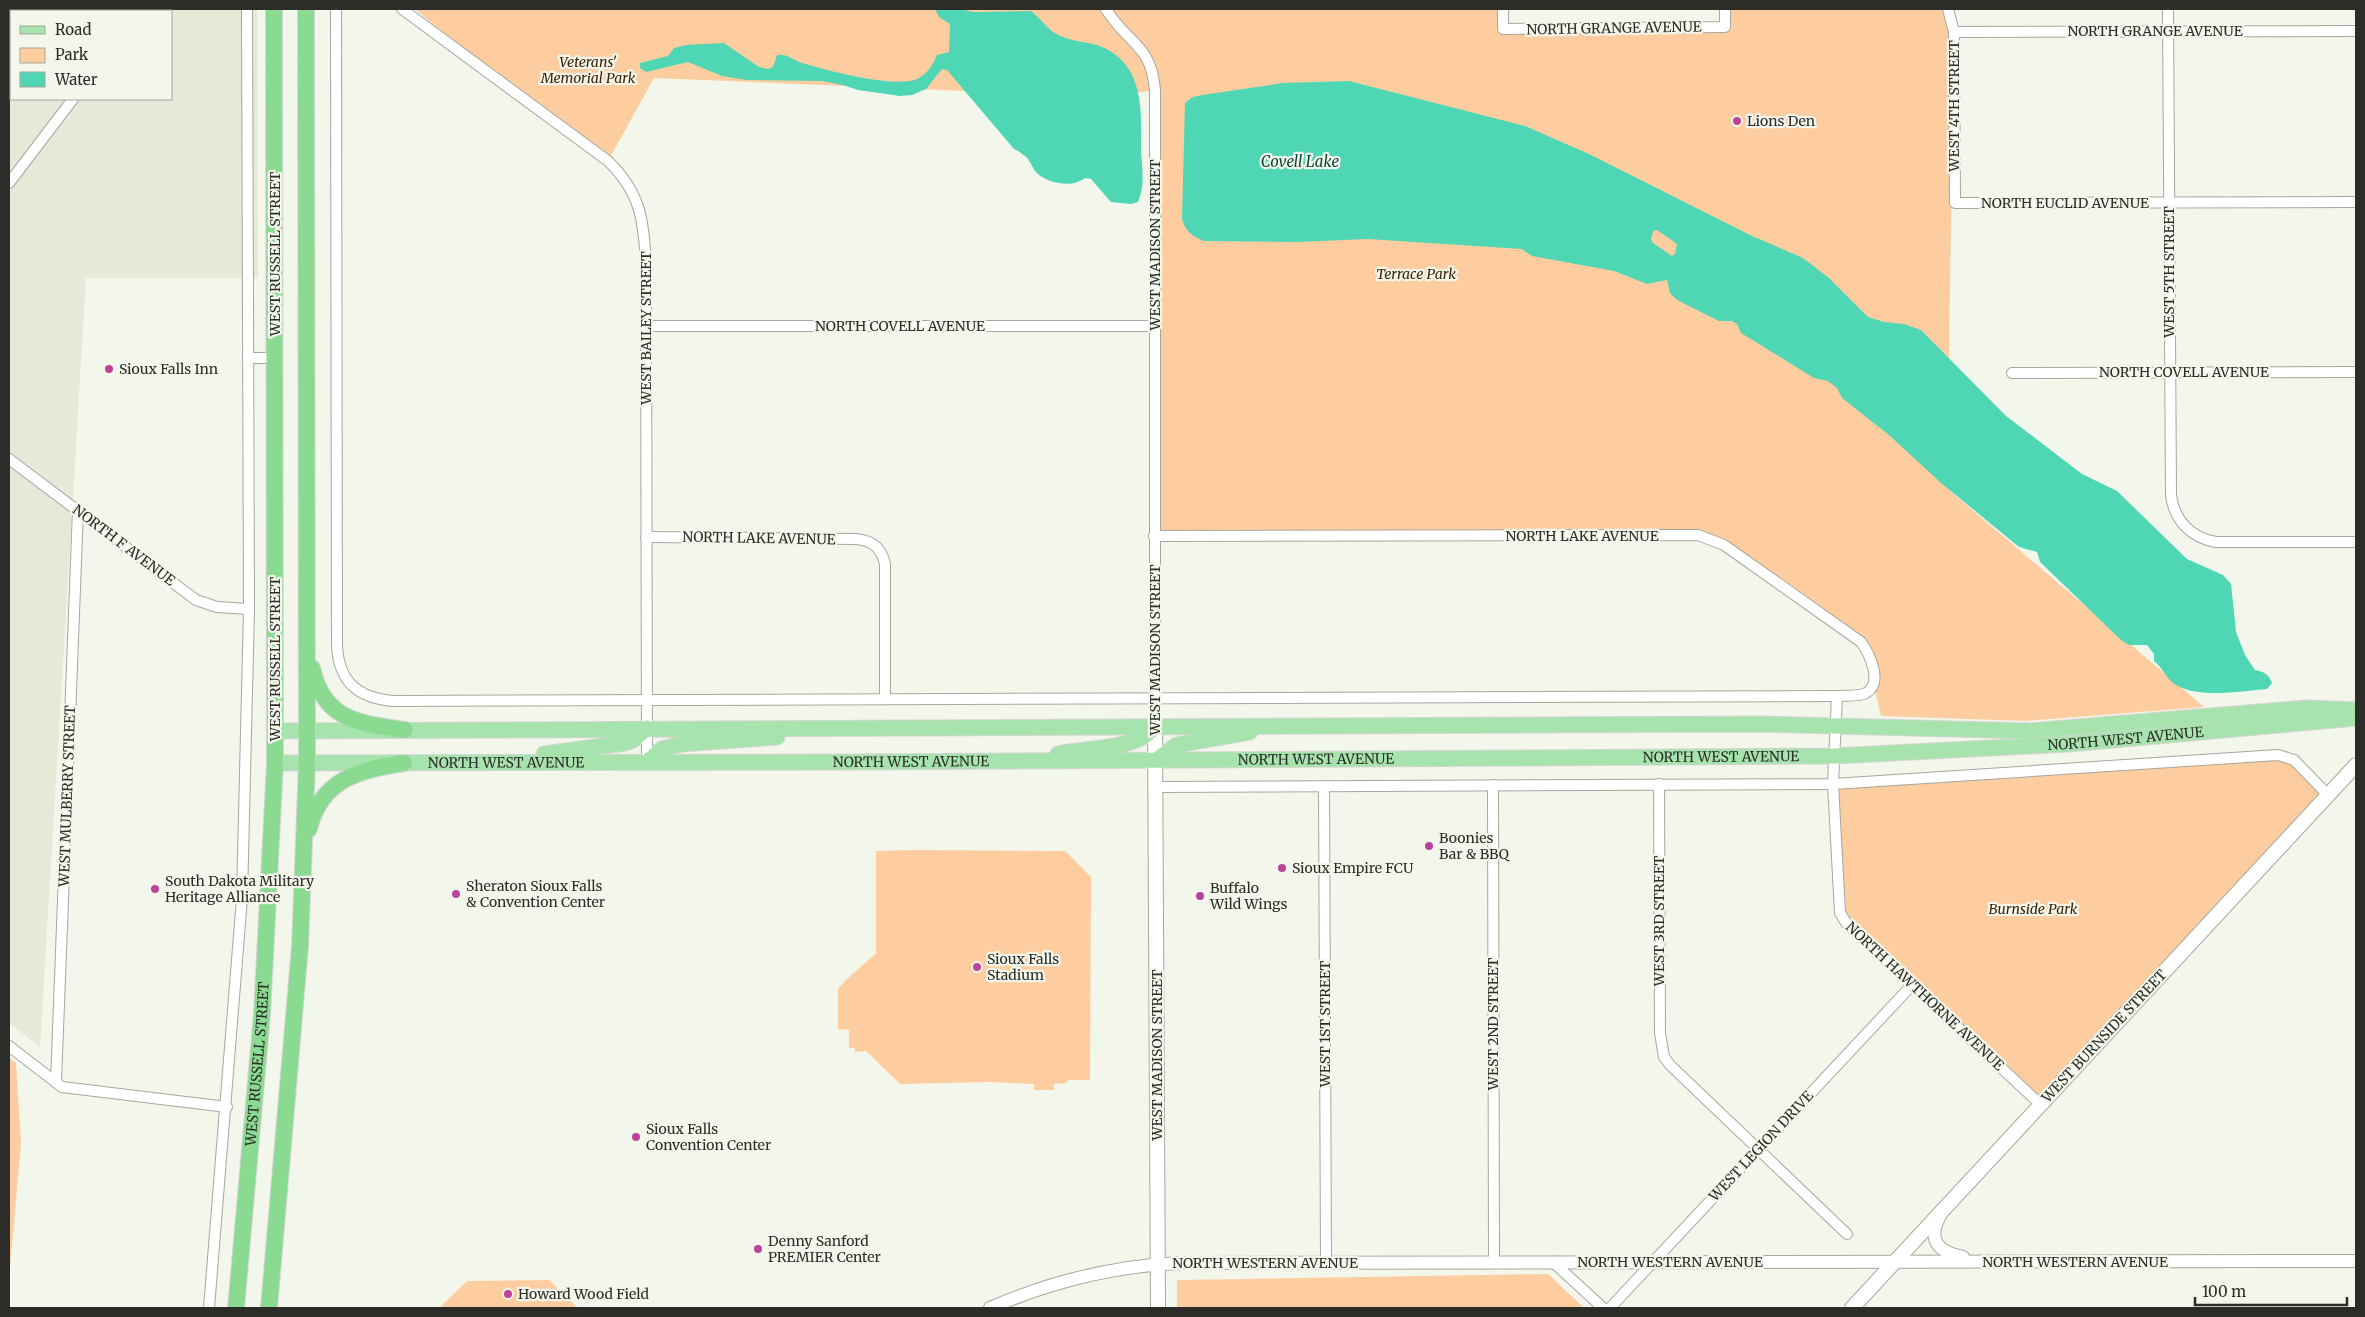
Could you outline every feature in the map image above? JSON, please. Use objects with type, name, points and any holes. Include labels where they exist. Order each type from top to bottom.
[{"type":"highway","name":"WEST RUSSELL STREET","points":[[236,1308],[262,1014],[275,763],[274,9]]},
{"type":"highway","points":[[269,1308],[300,946],[307,763],[306,9]]},
{"type":"highway","points":[[306,54],[311,9]]},
{"type":"highway","points":[[308,602],[312,668],[322,695],[338,712],[352,720],[405,730]]},
{"type":"highway","points":[[304,853],[315,811],[332,788],[357,773],[404,762]]},
{"type":"main road","name":"NORTH WEST AVENUE","points":[[275,731],[1155,726],[1835,725],[2030,731],[2306,708],[2356,710]]},
{"type":"main road","name":"NORTH WEST AVENUE","points":[[275,763],[1834,756],[2078,743],[2356,718]]},
{"type":"main road","name":"WEST MADISON STREET","points":[[1155,726],[1158,1308]]},
{"type":"main road","points":[[1037,761],[1080,749],[1135,741],[1150,734],[1155,726]]},
{"type":"main road","points":[[1156,760],[1177,745],[1246,733],[1268,726]]},
{"type":"main road","points":[[521,761],[528,757],[555,752],[625,743],[641,734],[647,728]]},
{"type":"main road","points":[[647,762],[662,749],[681,744],[778,736],[826,728]]},
{"type":"main road","name":"WEST BURNSIDE STREET","points":[[1852,1308],[2356,765]]},
{"type":"street","name":"WEST RUSSELL STREET","points":[[209,1308],[227,1107],[242,898],[249,609],[247,9]]},
{"type":"street","points":[[336,9],[337,646],[340,668],[352,686],[371,697],[393,701],[1837,696],[1835,725]]},
{"type":"street","name":"WEST BAILEY STREET","points":[[402,9],[608,161],[623,175],[635,195],[644,229],[647,762]]},
{"type":"street","name":"WEST MADISON STREET","points":[[1106,9],[1140,47],[1148,58],[1154,73],[1155,726]]},
{"type":"street","name":"NORTH GRANGE AVENUE","points":[[1503,9],[1503,29],[1725,27],[1725,9]]},
{"type":"street","name":"WEST 4TH STREET","points":[[1948,9],[1954,32],[1955,203]]},
{"type":"street","name":"WEST 5TH STREET","points":[[2168,9],[2169,372],[2172,505],[2179,521],[2188,530],[2204,539],[2216,542],[2356,542]]},
{"type":"street","name":"NORTH GRANGE AVENUE","points":[[1954,32],[2356,31]]},
{"type":"street","points":[[9,183],[72,100]]},
{"type":"street","name":"NORTH EUCLID AVENUE","points":[[1955,203],[2356,202]]},
{"type":"street","name":"NORTH COVELL AVENUE","points":[[646,326],[1154,326]]},
{"type":"street","points":[[248,358],[275,358]]},
{"type":"street","name":"NORTH COVELL AVENUE","points":[[2012,373],[2356,372]]},
{"type":"street","name":"NORTH F AVENUE","points":[[9,459],[196,600],[217,607],[249,609]]},
{"type":"street","name":"WEST MULBERRY STREET","points":[[56,1082],[78,510]]},
{"type":"street","name":"NORTH LAKE AVENUE","points":[[1154,536],[1705,536],[1724,544],[1861,642],[1872,658],[1874,675],[1870,689],[1865,693],[1856,695],[1837,696]]},
{"type":"street","name":"NORTH LAKE AVENUE","points":[[646,537],[856,540],[872,543],[879,547],[885,564],[885,699]]},
{"type":"street","name":"NORTH HAWTHORNE AVENUE","points":[[1835,725],[1833,784],[1840,913],[1847,924],[2040,1104]]},
{"type":"street","name":"NORTH WEST AVENUE","points":[[1156,787],[1833,784],[2278,755],[2294,760],[2329,796]]},
{"type":"street","name":"WEST 3RD STREET","points":[[1659,784],[1660,1033],[1664,1057],[1670,1065],[1759,1148]]},
{"type":"street","name":"WEST 2ND STREET","points":[[1492,785],[1494,1262]]},
{"type":"street","name":"WEST 1ST STREET","points":[[1324,786],[1326,1262]]},
{"type":"street","name":"WEST LEGION DRIVE","points":[[1610,1308],[1912,985]]},
{"type":"street","points":[[9,1046],[62,1087],[70,1090],[227,1107]]},
{"type":"street","points":[[1759,1148],[1847,1234]]},
{"type":"street","points":[[1944,1210],[1936,1224],[1934,1236],[1938,1246],[1946,1253],[1986,1262]]},
{"type":"street","name":"NORTH WESTERN AVENUE","points":[[990,1308],[1042,1287],[1088,1274],[1158,1264],[1326,1262],[2356,1261]]},
{"type":"street","points":[[1553,1262],[1603,1308]]},
{"type":"shaded area","points":[[9,9],[257,9],[258,278],[86,278],[40,1047],[9,1023]]},
{"type":"green space","name":"Terrace Park","points":[[415,9],[1503,9],[1503,28],[1724,27],[1725,9],[1948,9],[1954,32],[1949,351],[1950,491],[2204,707],[2026,721],[1881,716],[1873,682],[1871,655],[1705,536],[1154,536],[1154,90],[1109,97],[654,78],[608,161],[538,110]]},
{"type":"green space","name":"Burnside Park","points":[[2289,757],[2329,796],[2040,1104],[1840,913],[1833,784]]},
{"type":"green space","name":"Sioux Falls Stadium","points":[[876,851],[1065,851],[1091,877],[1090,1080],[1068,1080],[1067,1083],[1054,1084],[1054,1090],[1034,1090],[1034,1084],[989,1082],[900,1084],[866,1051],[855,1052],[855,1048],[849,1048],[849,1030],[838,1029],[838,989],[876,953]]},
{"type":"green space","points":[[9,1058],[16,1063],[21,1143],[9,1279]]},
{"type":"green space","points":[[1548,1274],[1584,1308],[1177,1308],[1177,1280]]},
{"type":"green space","name":"Howard Wood Field","points":[[549,1280],[578,1308],[439,1308],[467,1281]]},
{"type":"water","points":[[935,9],[961,9],[973,12],[1031,11],[1050,30],[1058,35],[1097,45],[1112,52],[1123,61],[1131,72],[1136,84],[1141,112],[1143,179],[1138,202],[1131,204],[1111,202],[1091,179],[1085,178],[1074,183],[1061,184],[1043,177],[1036,172],[1027,158],[1014,149],[947,70],[942,69],[926,89],[912,95],[900,96],[858,90],[822,81],[747,80],[722,76],[688,62],[646,72],[640,68],[640,63],[668,56],[674,48],[686,45],[724,43],[759,67],[768,69],[773,67],[777,55],[781,55],[827,70],[870,79],[898,82],[915,80],[927,72],[937,55],[949,52],[950,24],[939,17]]},
{"type":"water","name":"Covell Lake","points":[[1349,81],[1525,126],[1589,154],[1752,236],[1803,258],[1829,278],[1868,317],[1884,322],[1904,324],[1921,330],[2006,416],[2082,474],[2117,491],[2187,559],[2223,575],[2231,584],[2236,632],[2245,655],[2255,670],[2266,674],[2272,683],[2267,689],[2218,693],[2204,693],[2181,688],[2167,677],[2154,661],[2154,654],[2147,645],[2129,645],[2121,640],[2040,562],[2037,552],[2019,547],[1941,483],[1889,435],[1842,398],[1837,388],[1828,381],[1814,378],[1741,333],[1737,324],[1732,321],[1719,321],[1677,300],[1670,293],[1667,280],[1647,284],[1614,271],[1532,256],[1522,249],[1368,239],[1296,242],[1204,241],[1196,237],[1190,233],[1182,219],[1185,103],[1193,97],[1202,95],[1283,83]],"holes":[[[1657,230],[1677,244],[1675,254],[1672,256],[1653,243],[1651,239],[1653,231]]]},
{"type":"place","name":"Lions Den","points":[[1737,121]]},
{"type":"place","name":"Sioux Falls Inn","points":[[109,369]]},
{"type":"place","name":"Boonies Bar & BBQ","points":[[1429,846]]},
{"type":"place","name":"Sioux Empire FCU","points":[[1282,868]]},
{"type":"place","name":"South Dakota Military Heritage Alliance","points":[[155,889]]},
{"type":"place","name":"Sheraton Sioux Falls & Convention Center","points":[[456,894]]},
{"type":"place","name":"Buffalo Wild Wings","points":[[1200,896]]},
{"type":"place","name":"Sioux Falls Stadium","points":[[977,967]]},
{"type":"place","name":"Sioux Falls Convention Center","points":[[636,1137]]},
{"type":"place","name":"Denny Sanford PREMIER Center","points":[[758,1249]]},
{"type":"place","name":"Howard Wood Field","points":[[508,1294]]},
{"type":"park label","name":"Veterans' Memorial Park","points":[[588,70]]}]
